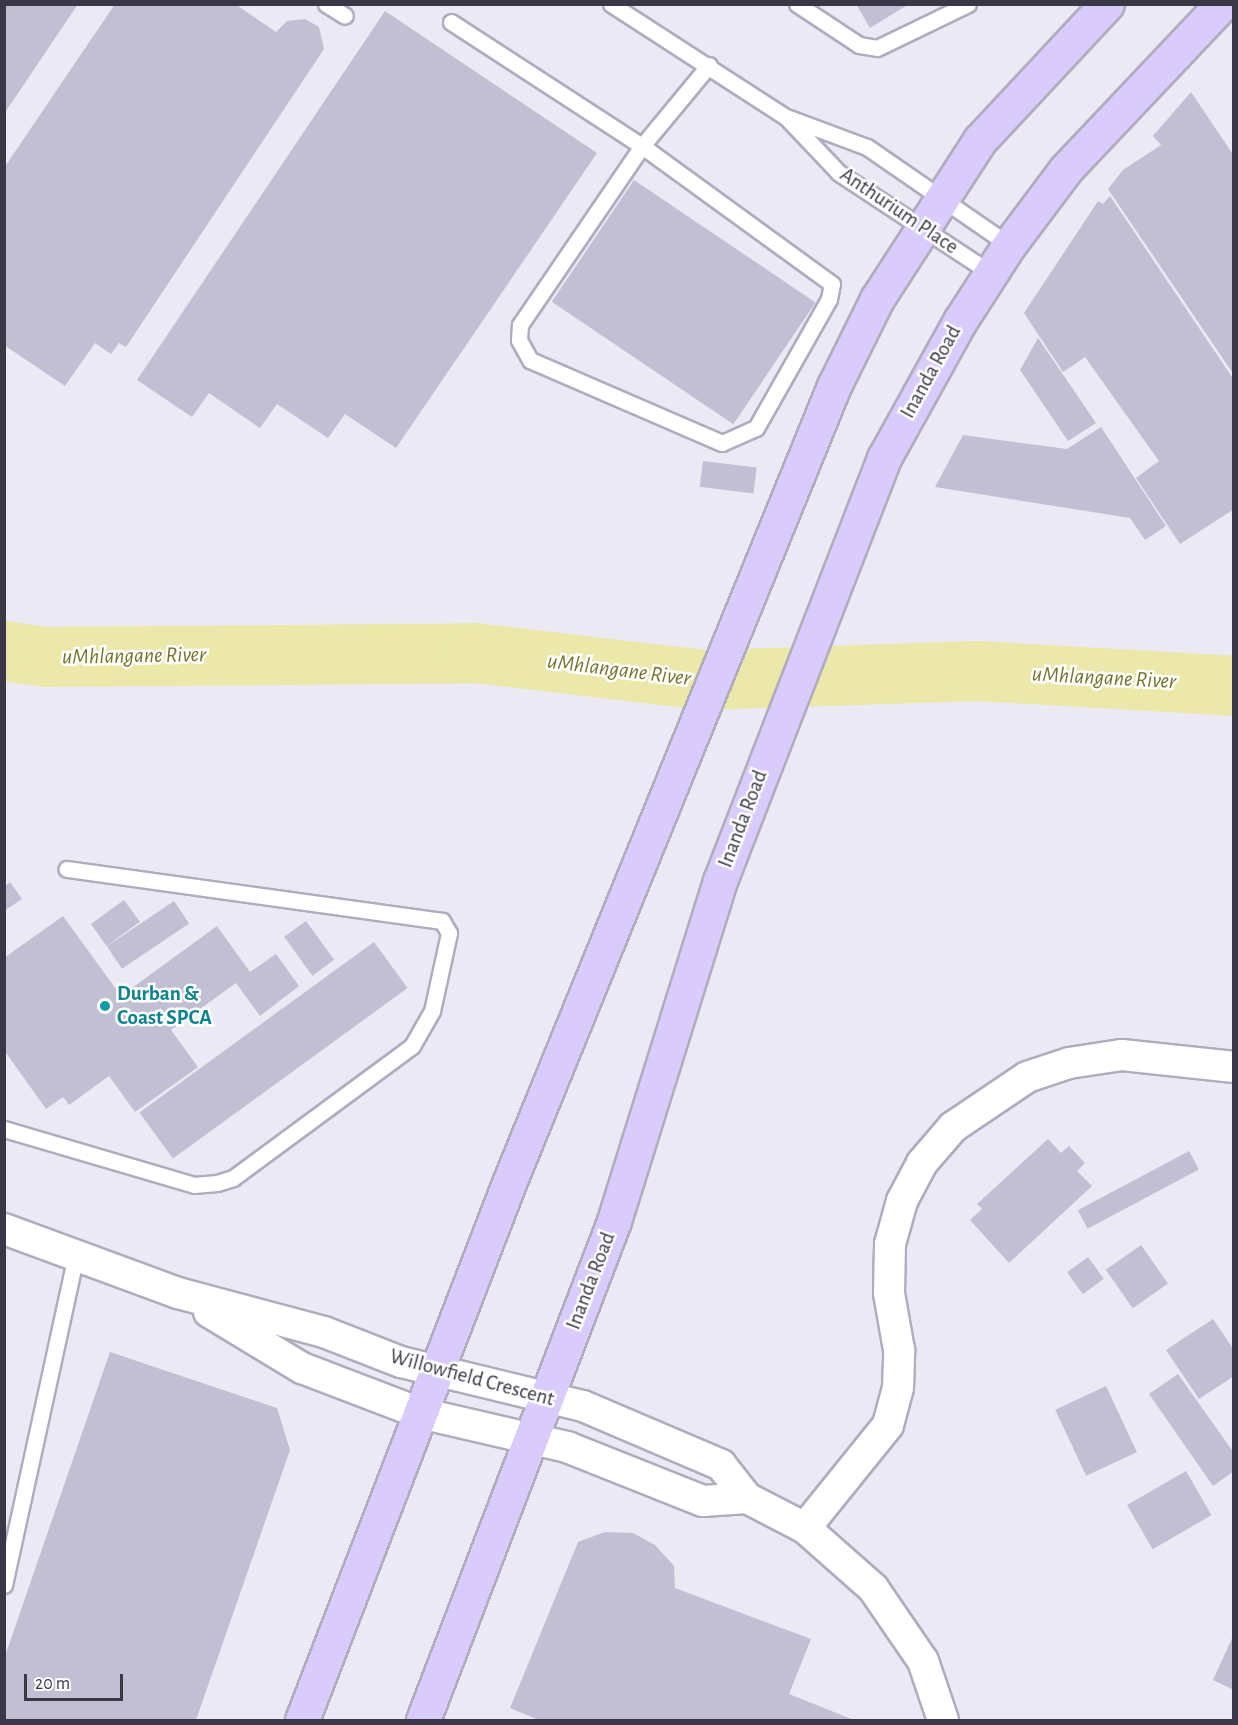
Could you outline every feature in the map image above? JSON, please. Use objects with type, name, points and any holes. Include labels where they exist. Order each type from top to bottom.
[{"type":"main road","points":[[302,1720],[437,1368],[640,872],[773,531],[834,386],[877,299],[980,140],[1107,4]]},
{"type":"main road","name":"Inanda Road","points":[[423,1720],[614,1221],[720,881],[847,542],[884,458],[1009,245],[1066,169],[1222,4]]},
{"type":"street","points":[[805,1528],[888,1425],[898,1388],[899,1350],[889,1293],[890,1244],[902,1202],[922,1163],[953,1126],[1027,1077],[1069,1063],[1122,1055],[1233,1067]]},
{"type":"street","name":"Willowfield Crescent","points":[[4,1228],[178,1293],[546,1400],[583,1406],[721,1465],[747,1498],[805,1528],[846,1560],[900,1623],[923,1661],[943,1720]]},
{"type":"street","name":"Willowfield Crescent","points":[[178,1293],[302,1368],[420,1413],[567,1447],[703,1501],[747,1498]]},
{"type":"lane","points":[[326,4],[345,16]]},
{"type":"lane","name":"Anthurium Place","points":[[611,4],[709,65],[786,117],[839,173],[992,274]]},
{"type":"lane","points":[[798,4],[860,45],[877,48],[968,4]]},
{"type":"lane","points":[[451,22],[642,146],[832,284],[829,299],[756,428],[731,442],[722,443],[530,360],[519,340],[520,325],[642,146],[709,65]]},
{"type":"lane","name":"Anthurium Place","points":[[786,117],[867,147],[943,195],[1009,245]]},
{"type":"lane","points":[[4,1129],[194,1185],[218,1183],[233,1178],[412,1046],[432,1011],[449,933],[442,921],[67,869]]},
{"type":"lane","points":[[4,1585],[76,1256]]},
{"type":"building","points":[[4,4],[78,4],[4,114]]},
{"type":"building","points":[[115,4],[235,4],[276,32],[287,21],[305,19],[319,27],[324,49],[126,347],[119,343],[111,354],[95,343],[65,386],[4,345],[4,168]]},
{"type":"building","points":[[856,4],[909,4],[870,28]]},
{"type":"building","points":[[385,11],[597,153],[396,448],[345,414],[328,438],[277,404],[260,428],[209,393],[192,417],[137,380]]},
{"type":"building","points":[[1191,92],[1234,156],[1234,375],[1108,189],[1123,170],[1161,145],[1153,136]]},
{"type":"building","points":[[634,180],[816,302],[733,424],[552,302]]},
{"type":"building","points":[[1110,196],[1234,380],[1234,509],[1180,544],[1136,478],[1159,461],[1085,357],[1063,372],[1024,313],[1098,201],[1103,204]]},
{"type":"building","points":[[1038,338],[1096,423],[1068,441],[1020,370]]},
{"type":"building","points":[[1101,427],[1166,526],[1145,540],[1130,518],[935,487],[963,435],[1067,449]]},
{"type":"building","points":[[703,461],[757,468],[753,493],[700,487]]},
{"type":"building","points":[[10,882],[22,899],[4,911],[4,887]]},
{"type":"building","name":"Durban & Coast SPCA","points":[[124,900],[140,922],[107,946],[91,924]]},
{"type":"building","name":"Durban & Coast SPCA","points":[[174,901],[189,923],[122,969],[107,946]]},
{"type":"building","name":"Durban & Coast SPCA","points":[[63,916],[121,996],[217,926],[250,972],[276,954],[299,986],[260,1016],[236,983],[171,1030],[198,1067],[135,1112],[109,1076],[69,1105],[63,1097],[46,1109],[4,1050],[4,958]]},
{"type":"building","points":[[306,921],[334,960],[312,976],[284,937]]},
{"type":"building","name":"Durban & Coast SPCA","points":[[374,942],[408,988],[173,1159],[139,1112]]},
{"type":"building","points":[[1048,1139],[1061,1153],[1069,1146],[1085,1163],[1077,1171],[1092,1186],[1009,1263],[970,1220],[982,1209],[977,1204]]},
{"type":"building","points":[[1189,1151],[1199,1170],[1088,1229],[1078,1210]]},
{"type":"building","points":[[1141,1245],[1168,1284],[1133,1308],[1106,1270]]},
{"type":"building","points":[[1088,1257],[1104,1279],[1083,1294],[1067,1272]]},
{"type":"building","points":[[1213,1319],[1234,1350],[1234,1376],[1199,1399],[1166,1350]]},
{"type":"building","points":[[110,1352],[277,1408],[290,1450],[196,1720],[4,1720],[4,1659]]},
{"type":"building","points":[[1178,1374],[1234,1453],[1234,1471],[1213,1486],[1149,1394]]},
{"type":"building","points":[[1106,1386],[1137,1452],[1086,1476],[1055,1410]]},
{"type":"building","points":[[1186,1471],[1212,1515],[1153,1549],[1127,1505]]},
{"type":"building","points":[[605,1532],[633,1533],[655,1545],[674,1566],[675,1588],[811,1639],[789,1694],[854,1720],[539,1720],[510,1708],[578,1542]]},
{"type":"building","points":[[1234,1634],[1234,1690],[1213,1680]]},
{"type":"waterway","name":"uMhlangane River","points":[[4,651],[46,657],[475,653],[706,680],[977,671],[1234,686]]},
{"type":"place","name":"Durban & Coast SPCA","points":[[105,1006]]}]
